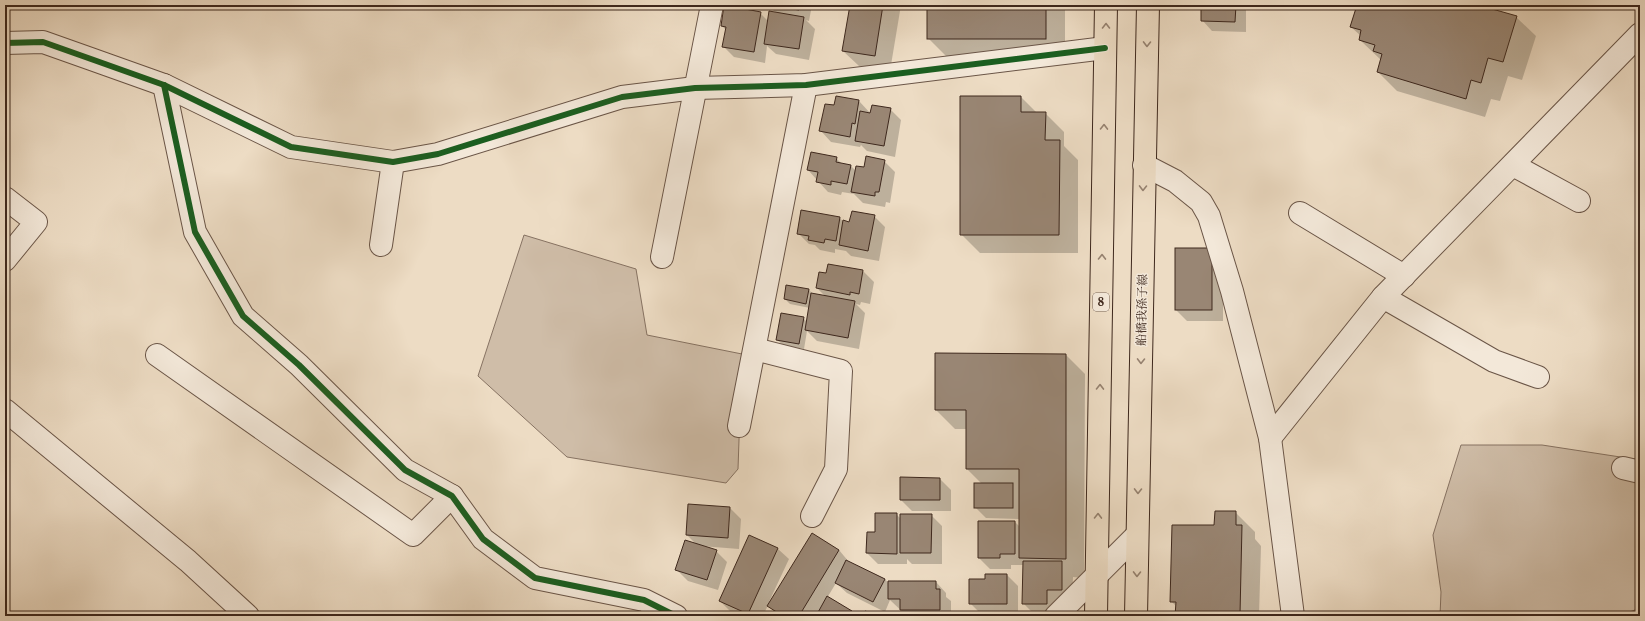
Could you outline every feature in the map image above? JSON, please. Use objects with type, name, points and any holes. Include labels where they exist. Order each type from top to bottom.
[{"type":"main road","name":"8","points":[[1096,616],[1106,5]]},
{"type":"main road","name":"船橋我孫子線","points":[[1136,616],[1148,5]]},
{"type":"street","points":[[662,257],[712,5]]},
{"type":"street","points":[[1270,438],[1383,297],[1640,34]]},
{"type":"street","points":[[5,43],[43,42],[164,85],[291,147],[393,162],[438,154],[622,97],[696,88],[806,85],[1106,48]]},
{"type":"street","points":[[164,85],[195,232],[243,316],[299,365],[405,470],[452,496],[483,539],[535,578],[644,600],[676,616]]},
{"type":"street","points":[[740,426],[806,85]]},
{"type":"street","points":[[381,245],[393,162]]},
{"type":"street","points":[[1144,165],[1175,181],[1201,202],[1209,216],[1232,291],[1270,438],[1293,616]]},
{"type":"street","points":[[1513,165],[1579,201]]},
{"type":"street","points":[[5,198],[36,222],[5,260]]},
{"type":"street","points":[[1300,213],[1404,276]]},
{"type":"street","points":[[1383,297],[1494,361],[1538,377]]},
{"type":"street","points":[[755,349],[840,371],[836,469],[812,516]]},
{"type":"street","points":[[157,355],[413,535],[452,496]]},
{"type":"street","points":[[5,410],[188,561],[248,616]]},
{"type":"street","points":[[1056,616],[1137,535]]},
{"type":"shaded area","points":[[524,235],[636,269],[647,335],[742,354],[738,469],[726,483],[567,457],[478,376]]},
{"type":"shaded area","points":[[1461,445],[1542,445],[1640,460],[1640,608],[1619,616],[1440,616],[1441,592],[1433,535]]},
{"type":"building","points":[[724,5],[761,12],[754,52],[722,47],[726,27],[721,26]]},
{"type":"building","points":[[767,5],[800,5],[799,10]]},
{"type":"building","points":[[850,5],[883,5],[875,56],[842,51]]},
{"type":"building","points":[[927,5],[1046,5],[1046,39],[927,39]]},
{"type":"building","points":[[1201,5],[1236,5],[1235,22],[1201,21]]},
{"type":"building","points":[[1357,5],[1478,5],[1517,16],[1503,62],[1488,58],[1481,83],[1471,80],[1466,99],[1377,72],[1382,54],[1373,51],[1375,45],[1359,40],[1361,30],[1350,27]]},
{"type":"building","points":[[769,11],[804,17],[799,49],[764,44]]},
{"type":"building","points":[[836,96],[859,100],[855,124],[852,123],[850,137],[819,131],[825,104],[834,105]]},
{"type":"building","points":[[960,96],[1021,96],[1021,112],[1046,112],[1045,140],[1060,140],[1059,235],[960,235]]},
{"type":"building","points":[[872,105],[891,108],[884,146],[855,141],[860,111],[870,113]]},
{"type":"building","points":[[811,152],[837,157],[836,162],[851,165],[847,184],[831,181],[831,185],[816,182],[818,172],[807,170]]},
{"type":"building","points":[[866,156],[885,160],[879,192],[875,192],[875,196],[851,192],[856,166],[864,167]]},
{"type":"building","points":[[801,210],[840,217],[836,241],[825,239],[824,243],[808,240],[809,236],[797,234]]},
{"type":"building","points":[[852,211],[875,215],[868,251],[839,245],[843,220],[849,222]]},
{"type":"building","points":[[1175,248],[1212,248],[1212,310],[1175,310]]},
{"type":"building","points":[[828,264],[863,270],[859,294],[850,292],[850,295],[816,288],[819,272],[826,273]]},
{"type":"building","points":[[786,285],[809,289],[806,304],[784,299]]},
{"type":"building","points":[[811,293],[855,301],[848,338],[805,330]]},
{"type":"building","points":[[781,313],[804,317],[799,344],[776,340]]},
{"type":"building","points":[[935,353],[1066,354],[1066,559],[1019,558],[1019,469],[966,469],[966,410],[935,410]]},
{"type":"building","points":[[900,477],[940,478],[940,500],[900,500]]},
{"type":"building","points":[[974,483],[1013,483],[1013,508],[974,508]]},
{"type":"building","points":[[688,504],[730,507],[728,538],[686,535]]},
{"type":"building","points":[[1215,511],[1236,511],[1236,525],[1242,525],[1240,614],[1247,614],[1247,616],[1175,616],[1176,602],[1170,602],[1172,525],[1214,525]]},
{"type":"building","points":[[875,513],[897,513],[897,554],[866,553],[867,532],[875,532]]},
{"type":"building","points":[[900,514],[932,514],[931,553],[900,553]]},
{"type":"building","points":[[978,521],[1015,521],[1015,554],[1000,554],[1000,558],[978,558]]},
{"type":"building","points":[[812,533],[839,550],[799,616],[783,616],[767,606]]},
{"type":"building","points":[[749,535],[778,548],[748,614],[719,601]]},
{"type":"building","points":[[685,540],[717,550],[707,580],[675,570]]},
{"type":"building","points":[[846,560],[885,579],[873,602],[835,583]]},
{"type":"building","points":[[1023,561],[1062,561],[1062,590],[1047,590],[1047,604],[1022,604]]},
{"type":"building","points":[[985,574],[1007,574],[1007,604],[969,604],[969,579],[985,579]]},
{"type":"building","points":[[888,581],[936,581],[936,589],[940,589],[940,610],[900,610],[900,599],[888,599]]},
{"type":"building","points":[[827,596],[852,611],[850,616],[816,616]]},
{"type":"building","points":[[865,611],[882,616],[863,616]]},
{"type":"cycle path","points":[[5,43],[43,42],[164,85],[291,147],[393,162],[438,154],[622,97],[695,88],[806,85],[1105,48]]},
{"type":"cycle path","points":[[164,85],[195,232],[243,316],[299,365],[405,470],[452,496],[483,539],[535,578],[644,600],[676,616]]}]
